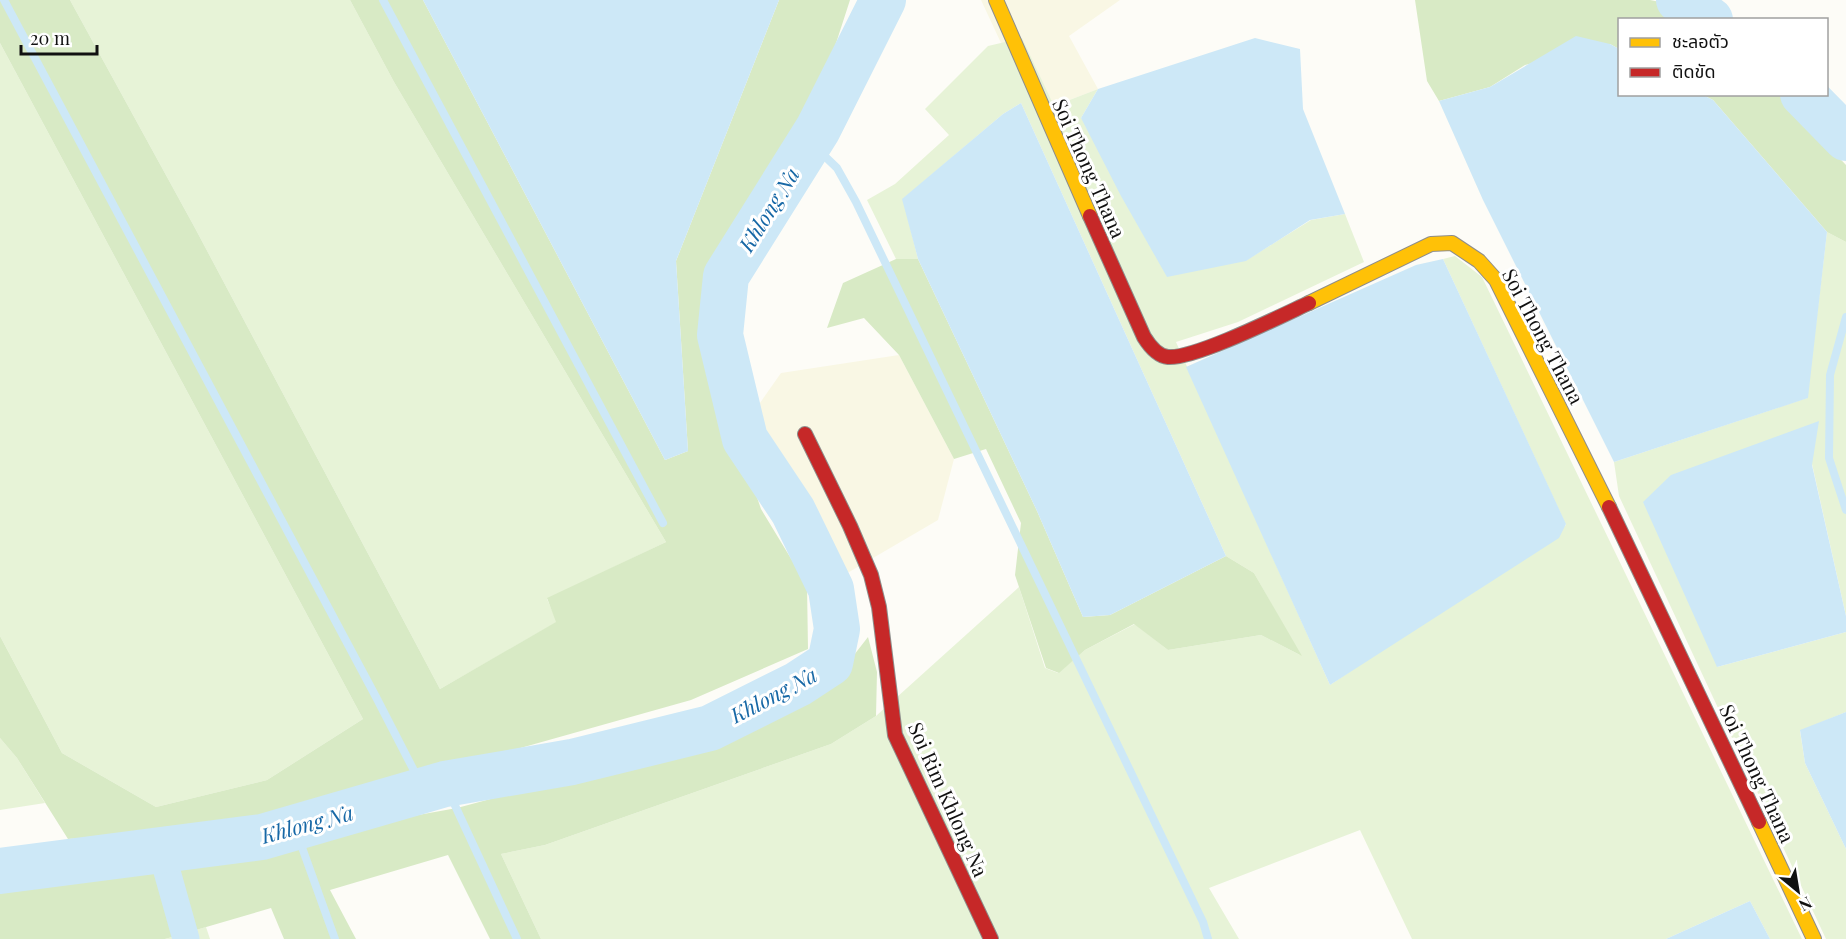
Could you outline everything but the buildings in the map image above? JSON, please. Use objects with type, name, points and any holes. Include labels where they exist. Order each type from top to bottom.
[{"type":"street","name":"Soi Thong Thana","points":[[996,0],[1130,308],[1150,348],[1160,354],[1169,358],[1180,357],[1221,343],[1431,243],[1452,243],[1479,261],[1491,274],[1617,522],[1814,939]]},
{"type":"street","name":"Soi Rim Khlong Na","points":[[804,434],[850,526],[871,575],[885,646],[895,735],[991,939]]},
{"type":"shaded area","points":[[981,0],[1120,0],[1069,36],[1098,89],[1054,106],[1001,43]]},
{"type":"shaded area","points":[[899,355],[954,459],[938,520],[844,575],[768,440],[755,410],[781,373]]},
{"type":"green space","points":[[0,0],[70,0],[195,228],[440,689],[556,622],[547,598],[666,542],[394,82],[350,0],[423,0],[665,460],[688,451],[676,261],[779,0],[850,0],[827,71],[728,256],[715,375],[761,509],[807,585],[808,649],[691,700],[228,830],[68,839],[17,758],[0,738],[0,636],[62,753],[156,807],[267,780],[363,719],[0,43]]},
{"type":"green space","points":[[70,0],[350,0],[394,82],[666,542],[547,599],[557,622],[440,689],[195,228]]},
{"type":"green space","points":[[1415,0],[1650,0],[1665,3],[1688,18],[1618,18],[1618,48],[1610,44],[1525,65],[1490,87],[1439,101],[1427,81]]},
{"type":"green space","points":[[1022,38],[1054,106],[1098,89],[1081,118],[1245,261],[1311,220],[1345,214],[1364,262],[1238,322],[1176,342],[1330,685],[1566,525],[1443,259],[1455,256],[1482,277],[1802,939],[1770,939],[1750,901],[1666,939],[1412,939],[1360,830],[1209,888],[1239,939],[541,939],[501,854],[545,845],[831,744],[876,716],[1019,587],[1045,668],[1058,673],[1085,650],[1135,624],[1168,650],[1261,635],[1300,655],[1254,573],[1226,556],[1021,103],[1003,114],[903,199],[918,259],[896,259],[867,200],[895,184],[949,135],[925,109],[988,46]]},
{"type":"green space","points":[[0,43],[363,719],[267,780],[156,807],[62,753],[0,636]]},
{"type":"green space","points":[[1705,96],[1780,96],[1846,165],[1846,242],[1827,232],[1713,100]]},
{"type":"green space","points":[[1827,232],[1846,242],[1846,616],[1812,464],[1717,667],[1846,632],[1846,712],[1800,731],[1805,763],[1846,849],[1846,939],[1826,939],[1619,496],[1614,462],[1807,398]]},
{"type":"green space","points":[[896,259],[918,259],[1037,511],[1083,617],[1110,615],[1226,556],[1254,573],[1302,656],[1261,635],[1168,650],[1134,624],[1085,650],[1059,673],[1046,668],[1015,575],[1021,523],[986,449],[954,459],[899,355],[864,318],[827,328],[843,283]]},
{"type":"green space","points":[[868,637],[877,672],[876,716],[831,744],[545,845],[501,854],[541,939],[490,939],[448,855],[330,890],[356,939],[284,939],[271,908],[165,939],[0,939],[0,890],[457,808],[741,732],[814,694],[847,664]]},
{"type":"green space","points":[[0,738],[17,758],[45,803],[0,810]]},
{"type":"green space","points":[[206,927],[210,939],[165,939]]},
{"type":"water","points":[[423,0],[779,0],[676,261],[688,451],[665,460]]},
{"type":"water","points":[[1576,36],[1610,44],[1618,48],[1618,96],[1705,96],[1713,100],[1827,232],[1808,398],[1614,462],[1483,200],[1439,101],[1490,87]]},
{"type":"water","points":[[1255,38],[1300,49],[1303,109],[1345,214],[1310,220],[1246,261],[1167,277],[1121,196],[1081,118],[1098,89]]},
{"type":"water","points":[[1021,103],[1226,556],[1110,615],[1083,617],[1037,511],[918,259],[902,199],[1003,114]]},
{"type":"water","points":[[1443,259],[1566,524],[1559,538],[1330,685],[1186,367],[1416,265]]},
{"type":"water","points":[[1819,421],[1812,465],[1846,616],[1846,632],[1717,667],[1643,502],[1671,475]]},
{"type":"water","points":[[1846,712],[1846,849],[1805,763],[1800,730]]},
{"type":"water","points":[[1750,901],[1770,939],[1666,939]]},
{"type":"waterway","points":[[4,0],[424,790]]},
{"type":"waterway","points":[[383,0],[663,523]]},
{"type":"waterway","name":"Khlong Na","points":[[0,871],[262,837],[445,784],[572,762],[710,728],[798,684],[830,663],[837,629],[831,589],[793,511],[745,439],[720,335],[726,276],[818,129],[883,0]]},
{"type":"waterway","points":[[1679,0],[1707,18]]},
{"type":"waterway","points":[[1805,96],[1846,138]]},
{"type":"waterway","points":[[810,142],[837,168],[856,202],[1203,922],[1208,939]]},
{"type":"waterway","points":[[1846,317],[1830,375],[1829,458],[1846,510]]},
{"type":"waterway","points":[[445,784],[517,939]]},
{"type":"waterway","points":[[295,828],[335,939]]},
{"type":"waterway","points":[[161,850],[186,939]]},
{"type":"traffic: slow","points":[[996,0],[1090,216]]},
{"type":"traffic: slow","points":[[1309,303],[1431,244],[1452,243],[1479,261],[1496,280],[1609,507]]},
{"type":"traffic: slow","points":[[1759,822],[1814,939]]},
{"type":"traffic: jam","points":[[1090,216],[1144,337],[1160,355],[1181,356],[1197,351],[1309,303]]},
{"type":"traffic: jam","points":[[805,434],[871,575],[879,607],[895,735],[991,939]]},
{"type":"traffic: jam","points":[[1609,507],[1759,822]]}]
